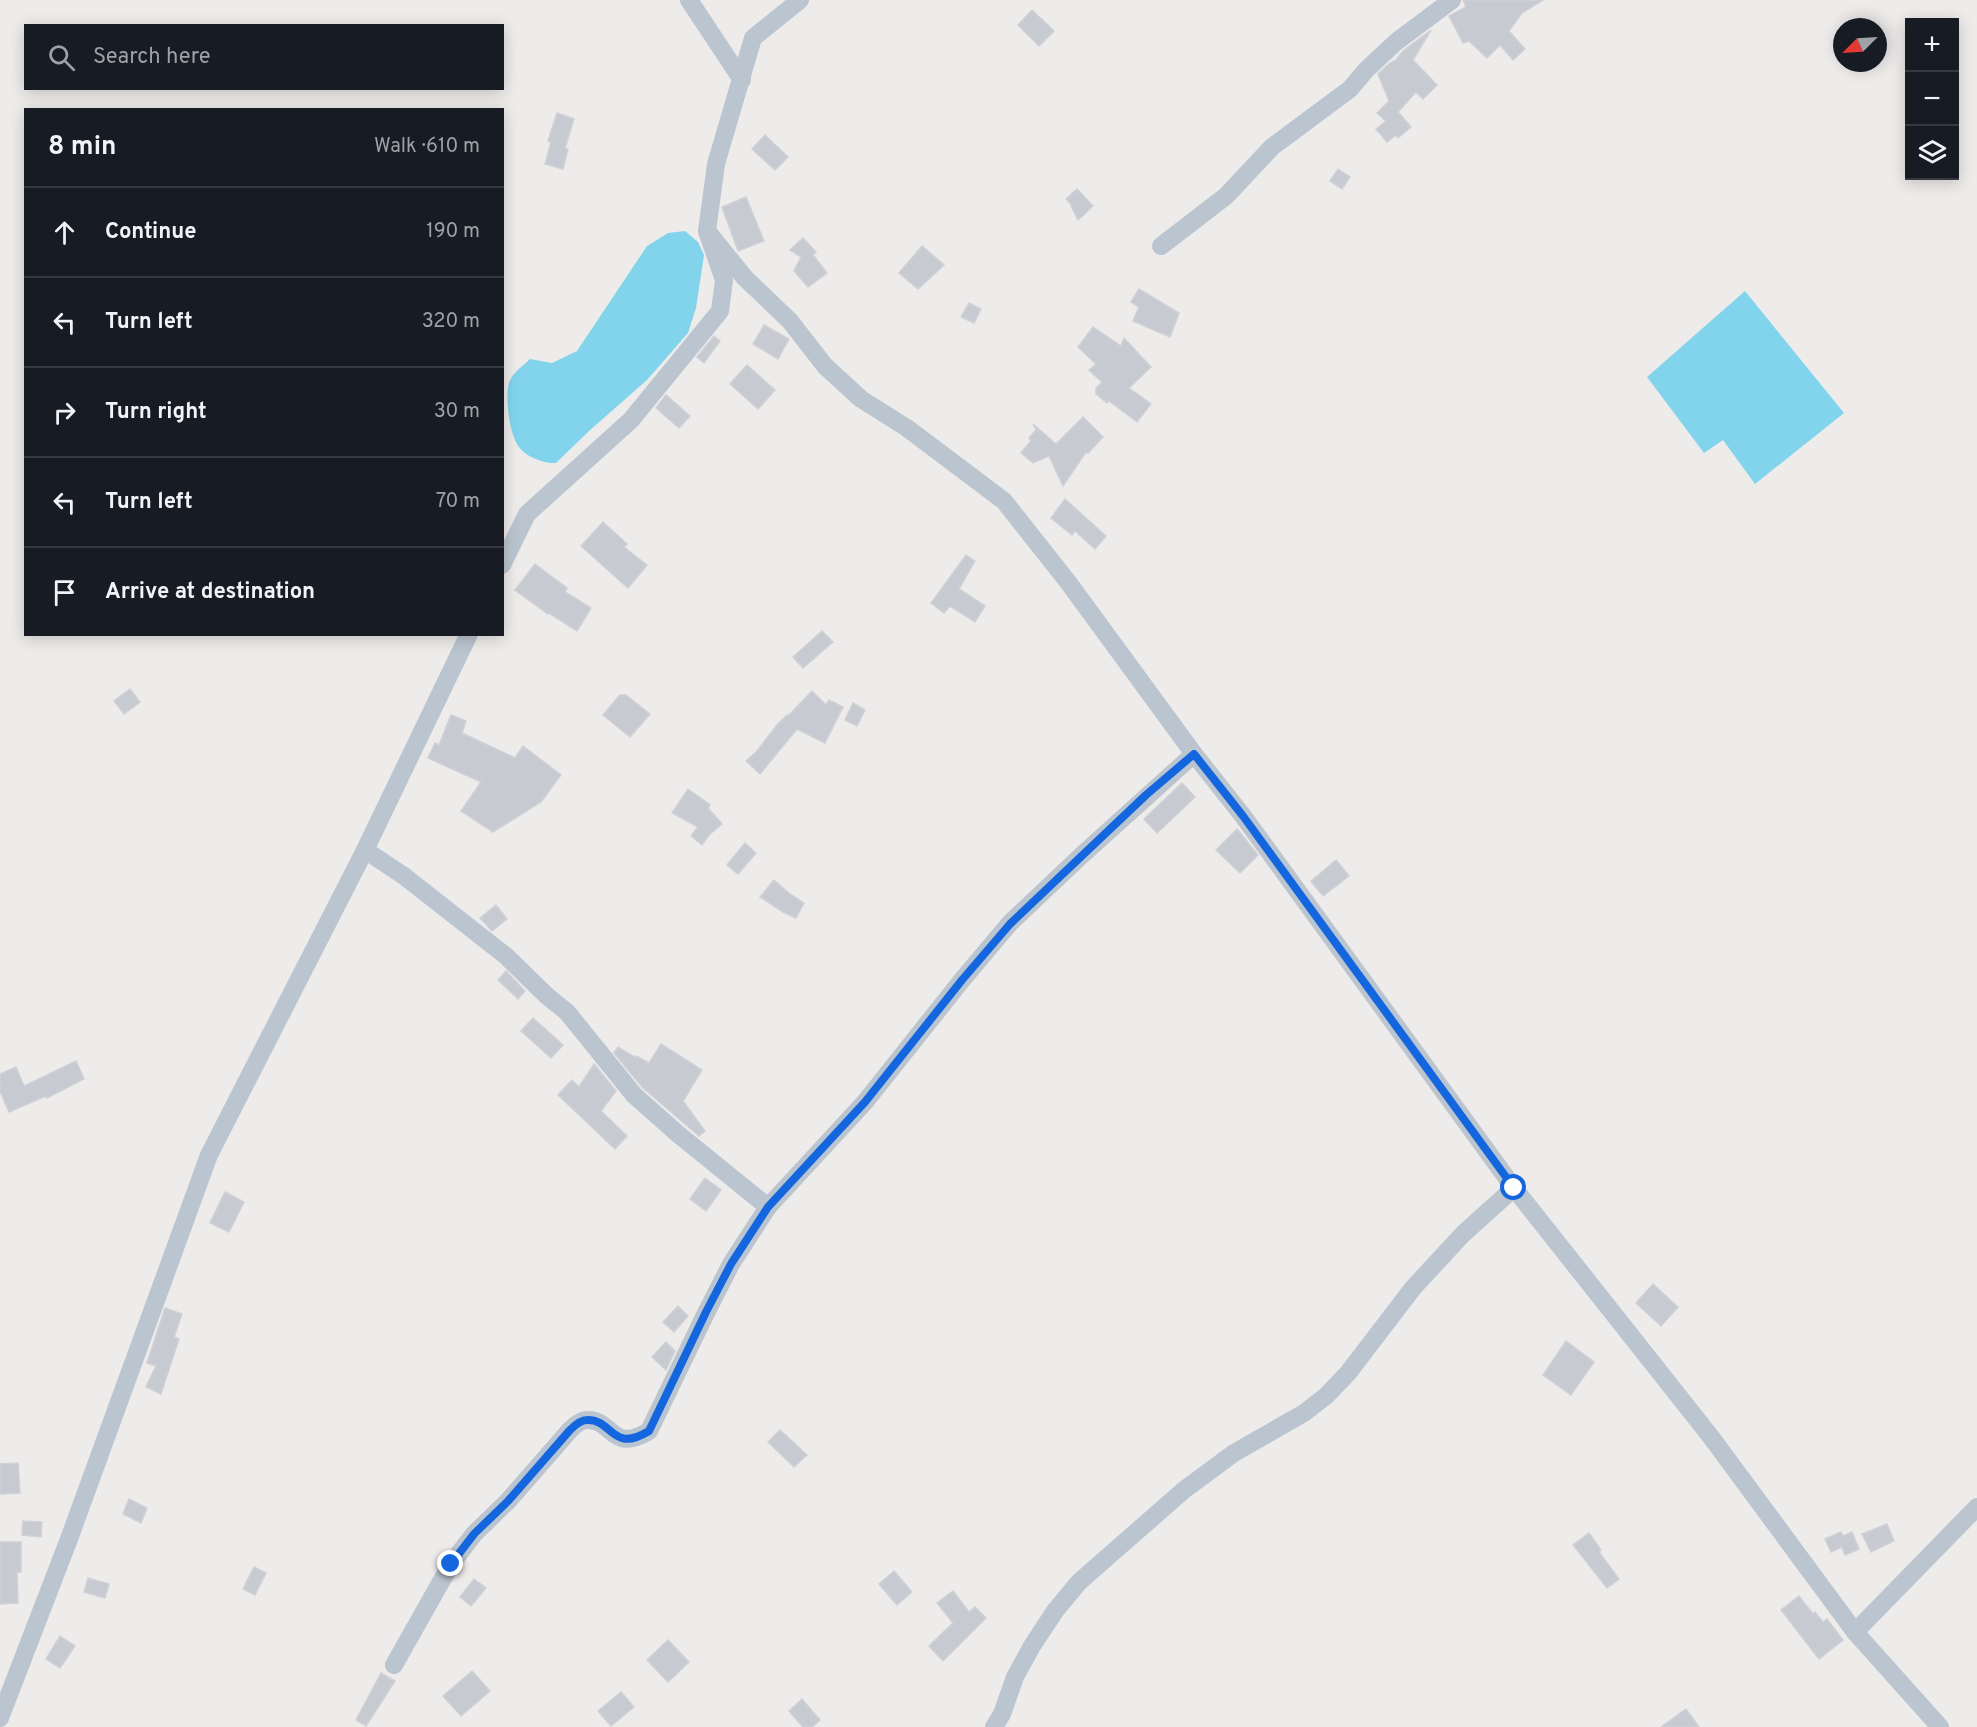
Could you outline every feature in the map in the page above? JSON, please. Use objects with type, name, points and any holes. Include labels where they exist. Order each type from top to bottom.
[{"type":"street","points":[[689,0],[742,80]]},
{"type":"street","points":[[504,561],[527,514],[631,420],[720,311],[724,280],[707,231],[716,164],[753,38],[800,0]]},
{"type":"street","points":[[1161,246],[1226,196],[1272,147],[1350,89],[1366,70],[1396,42],[1452,0]]},
{"type":"street","points":[[707,231],[745,278],[790,321],[833,373],[861,399],[907,428],[1004,501],[1068,582],[1194,754],[1243,816],[1514,1188],[1711,1437],[1856,1632],[1940,1727]]},
{"type":"street","points":[[0,1718],[69,1539],[209,1155],[365,850],[468,636]]},
{"type":"street","points":[[394,1665],[451,1564],[474,1534],[508,1501],[570,1430],[580,1422],[587,1420],[598,1423],[622,1439],[632,1439],[649,1431],[731,1264],[768,1207],[865,1102],[962,980],[1010,924],[1114,825],[1194,754]]},
{"type":"street","points":[[365,850],[404,876],[506,956],[567,1012],[634,1095],[768,1207]]},
{"type":"street","points":[[994,1727],[1002,1714],[1015,1677],[1032,1646],[1055,1611],[1079,1582],[1184,1490],[1234,1453],[1304,1413],[1326,1396],[1348,1372],[1413,1288],[1463,1234],[1514,1188]]},
{"type":"street","points":[[1856,1632],[1977,1507]]},
{"type":"water","points":[[685,231],[698,242],[704,255],[696,308],[688,333],[647,380],[556,463],[541,461],[526,454],[519,447],[510,425],[507,398],[512,376],[530,359],[552,363],[577,351],[647,246],[668,233]]},
{"type":"water","points":[[1745,291],[1844,413],[1755,484],[1723,440],[1704,453],[1647,377]]},
{"type":"building","points":[[1463,0],[1543,0],[1522,13],[1509,31],[1525,49],[1513,60],[1500,45],[1487,58],[1469,41],[1463,43],[1449,16],[1466,7]]},
{"type":"building","points":[[1032,10],[1054,31],[1039,46],[1018,25]]},
{"type":"building","points":[[1431,30],[1413,60],[1437,85],[1423,99],[1416,92],[1398,112],[1411,127],[1398,138],[1396,135],[1387,142],[1376,129],[1386,121],[1377,113],[1389,101],[1378,74]]},
{"type":"building","points":[[557,113],[574,119],[565,148],[568,149],[563,169],[545,164],[551,142],[548,141]]},
{"type":"building","points":[[765,135],[788,157],[775,170],[752,149]]},
{"type":"building","points":[[1338,169],[1350,177],[1342,189],[1330,181]]},
{"type":"building","points":[[1077,189],[1093,206],[1078,220],[1072,205],[1066,199]]},
{"type":"building","points":[[746,197],[764,241],[738,251],[722,207]]},
{"type":"building","points":[[803,238],[816,252],[813,255],[827,273],[808,287],[794,271],[801,257],[790,250]]},
{"type":"building","points":[[922,246],[944,265],[918,289],[899,273]]},
{"type":"building","points":[[1139,289],[1179,313],[1170,337],[1133,321],[1139,307],[1131,302]]},
{"type":"building","points":[[969,303],[981,309],[974,323],[961,317]]},
{"type":"building","points":[[764,325],[789,339],[778,359],[753,344]]},
{"type":"building","points":[[1093,327],[1121,346],[1124,338],[1151,367],[1129,388],[1151,404],[1137,422],[1096,394],[1096,388],[1102,382],[1089,370],[1096,364],[1078,347]]},
{"type":"building","points":[[714,336],[720,341],[704,363],[697,357]]},
{"type":"building","points":[[747,365],[775,390],[758,409],[730,384]]},
{"type":"building","points":[[666,395],[690,416],[679,428],[656,408]]},
{"type":"building","points":[[1083,417],[1103,437],[1088,453],[1086,452],[1063,486],[1049,456],[1033,463],[1021,453],[1031,441],[1029,438],[1036,430],[1033,424],[1056,444]]},
{"type":"building","points":[[1065,499],[1106,536],[1095,549],[1075,531],[1072,535],[1051,518]]},
{"type":"building","points":[[603,522],[627,544],[624,547],[647,565],[628,588],[581,546]]},
{"type":"building","points":[[966,555],[975,561],[959,589],[985,606],[975,622],[950,606],[944,613],[931,603]]},
{"type":"building","points":[[535,564],[567,588],[565,592],[591,608],[577,631],[548,614],[515,590]]},
{"type":"building","points":[[822,631],[833,642],[803,668],[793,657]]},
{"type":"building","points":[[130,689],[140,702],[124,714],[114,701]]},
{"type":"building","points":[[812,691],[826,705],[829,700],[843,707],[825,743],[797,729],[760,774],[746,761],[757,751],[777,725]]},
{"type":"building","points":[[620,695],[626,695],[650,714],[630,737],[603,715]]},
{"type":"building","points":[[853,703],[865,710],[857,726],[845,720]]},
{"type":"building","points":[[451,715],[466,721],[462,733],[515,758],[523,746],[561,775],[541,802],[493,832],[461,811],[481,782],[428,758],[435,743],[439,745]]},
{"type":"building","points":[[1182,783],[1195,797],[1157,833],[1144,819]]},
{"type":"building","points":[[688,789],[710,805],[708,808],[722,824],[702,845],[691,836],[698,827],[672,813]]},
{"type":"building","points":[[1237,829],[1258,855],[1240,873],[1216,850]]},
{"type":"building","points":[[745,843],[756,853],[738,874],[727,865]]},
{"type":"building","points":[[1336,860],[1349,876],[1323,896],[1311,881]]},
{"type":"building","points":[[774,880],[804,903],[796,918],[760,897]]},
{"type":"building","points":[[496,905],[507,919],[492,931],[480,918]]},
{"type":"building","points":[[506,971],[525,991],[518,999],[498,980]]},
{"type":"building","points":[[533,1018],[563,1045],[551,1058],[521,1031]]},
{"type":"building","points":[[661,1044],[702,1070],[683,1101],[705,1131],[699,1136],[642,1087],[614,1053],[618,1047],[649,1063]]},
{"type":"building","points":[[76,1061],[84,1079],[47,1098],[46,1096],[9,1112],[0,1091],[0,1074],[16,1067],[24,1086]]},
{"type":"building","points":[[594,1064],[616,1091],[601,1111],[627,1136],[615,1149],[558,1095],[572,1080],[579,1087]]},
{"type":"building","points":[[705,1178],[721,1190],[706,1211],[690,1199]]},
{"type":"building","points":[[225,1192],[244,1202],[229,1232],[210,1223]]},
{"type":"building","points":[[1653,1284],[1678,1307],[1661,1326],[1636,1303]]},
{"type":"building","points":[[678,1306],[688,1316],[674,1332],[663,1322]]},
{"type":"building","points":[[165,1308],[182,1314],[174,1337],[179,1339],[161,1394],[146,1387],[156,1366],[147,1363]]},
{"type":"building","points":[[1566,1341],[1594,1362],[1571,1395],[1543,1375]]},
{"type":"building","points":[[666,1342],[675,1351],[666,1370],[652,1357]]},
{"type":"building","points":[[780,1430],[807,1455],[794,1467],[768,1442]]},
{"type":"building","points":[[18,1463],[20,1493],[0,1494],[0,1464]]},
{"type":"building","points":[[129,1499],[147,1508],[141,1523],[123,1514]]},
{"type":"building","points":[[23,1521],[42,1522],[41,1537],[22,1535]]},
{"type":"building","points":[[1887,1524],[1894,1541],[1871,1552],[1862,1534]]},
{"type":"building","points":[[1841,1532],[1843,1536],[1852,1532],[1859,1549],[1845,1555],[1842,1547],[1831,1552],[1825,1539]]},
{"type":"building","points":[[1589,1533],[1601,1550],[1599,1552],[1619,1579],[1607,1588],[1573,1545]]},
{"type":"building","points":[[0,1542],[21,1542],[21,1572],[17,1572],[18,1603],[0,1604]]},
{"type":"building","points":[[254,1567],[266,1573],[255,1595],[243,1589]]},
{"type":"building","points":[[894,1571],[912,1592],[897,1605],[879,1584]]},
{"type":"building","points":[[88,1578],[109,1584],[105,1598],[84,1592]]},
{"type":"building","points":[[474,1579],[486,1588],[471,1606],[460,1597]]},
{"type":"building","points":[[953,1591],[969,1612],[975,1607],[986,1618],[943,1661],[929,1646],[953,1623],[937,1603]]},
{"type":"building","points":[[1799,1596],[1813,1614],[1815,1612],[1823,1622],[1827,1619],[1843,1640],[1819,1659],[1781,1610]]},
{"type":"building","points":[[60,1636],[75,1646],[60,1668],[46,1659]]},
{"type":"building","points":[[668,1640],[689,1662],[668,1682],[647,1660]]},
{"type":"building","points":[[472,1671],[490,1691],[461,1716],[443,1696]]},
{"type":"building","points":[[381,1673],[395,1681],[366,1726],[356,1720]]},
{"type":"building","points":[[621,1692],[634,1707],[611,1726],[598,1711]]},
{"type":"building","points":[[802,1699],[820,1720],[812,1727],[803,1727],[789,1711]]},
{"type":"building","points":[[1686,1709],[1699,1727],[1661,1727]]},
{"type":"route","points":[[451,1564],[474,1534],[508,1501],[570,1430],[580,1422],[587,1420],[598,1423],[622,1439],[640,1437],[649,1431],[657,1419],[706,1312],[731,1264],[768,1207],[865,1102],[962,980],[1010,924],[1146,795],[1194,754],[1243,816],[1514,1188]]}]
